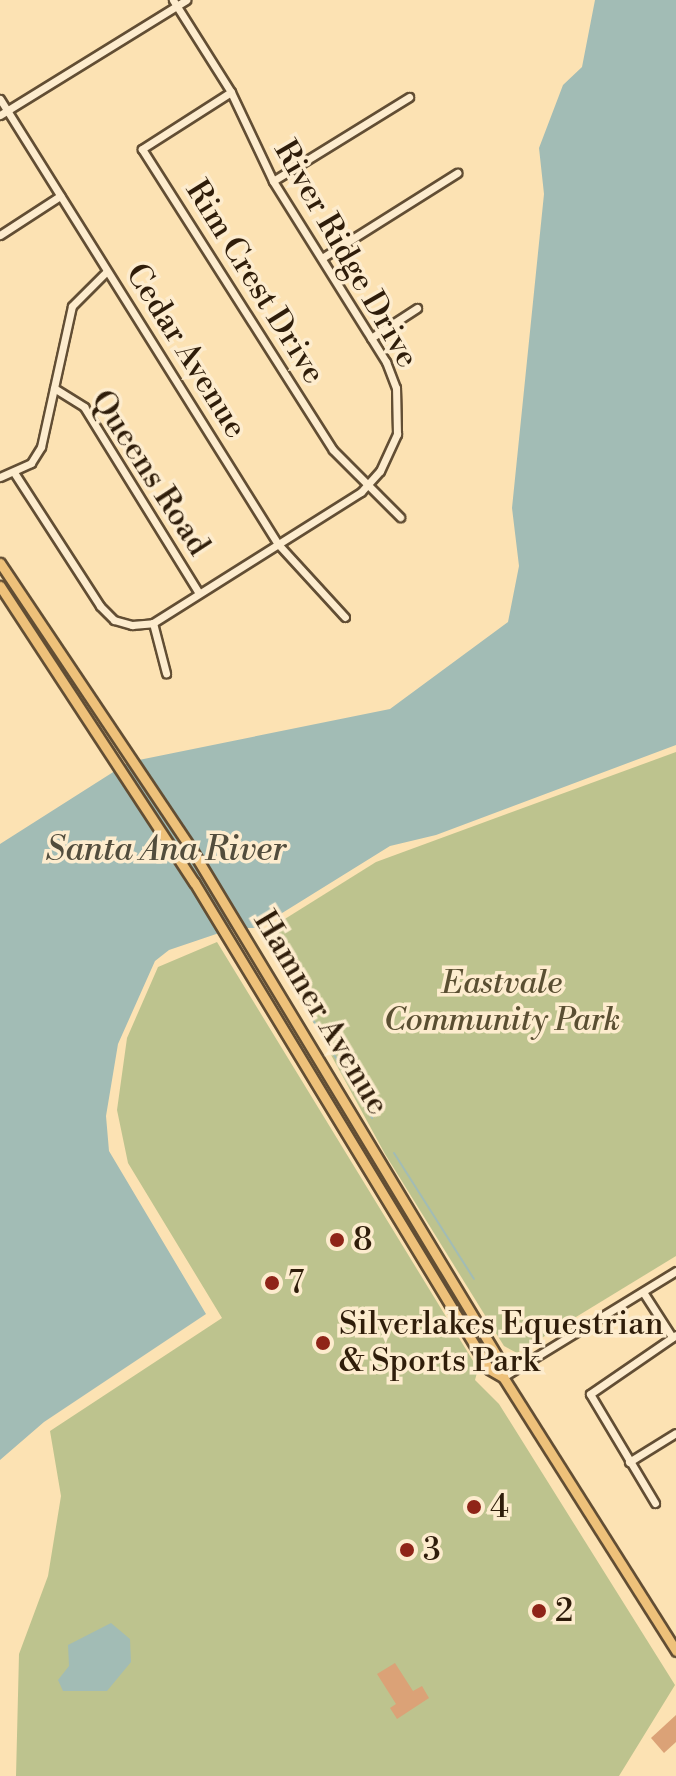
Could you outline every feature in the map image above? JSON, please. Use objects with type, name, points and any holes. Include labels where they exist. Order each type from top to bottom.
[{"type":"main road","name":"Hamner Avenue","points":[[0,563],[124,748],[311,1042],[500,1361],[503,1377],[676,1651]]},
{"type":"main road","name":"Hamner Avenue","points":[[0,586],[295,1045],[487,1366],[503,1377]]},
{"type":"street","points":[[4,112],[175,3],[186,0]]},
{"type":"street","name":"River Ridge Drive","points":[[153,623],[368,484],[390,453],[400,416],[396,388],[371,338],[273,181],[231,92],[175,3]]},
{"type":"street","name":"Rim Crest Drive","points":[[231,92],[142,149],[333,450],[400,517]]},
{"type":"street","points":[[273,181],[409,97]]},
{"type":"street","name":"Cedar Avenue","points":[[0,99],[4,112],[278,544],[345,617]]},
{"type":"street","points":[[322,258],[457,173]]},
{"type":"street","points":[[0,235],[60,196]]},
{"type":"street","points":[[0,477],[15,474],[41,447],[72,306],[107,271]]},
{"type":"street","points":[[371,338],[417,308]]},
{"type":"street","name":"Queens Road","points":[[54,388],[84,407],[199,593]]},
{"type":"street","points":[[15,474],[106,614],[132,625],[153,623],[166,673]]},
{"type":"street","points":[[503,1377],[676,1271]]},
{"type":"street","points":[[643,1292],[674,1336],[590,1394],[655,1503]]},
{"type":"street","points":[[629,1462],[676,1433]]},
{"type":"green space","name":"Eastvale Community Park","points":[[676,752],[676,1256],[517,1353],[504,1346],[385,1154],[264,932],[376,862]]},
{"type":"green space","name":"Silverlakes Equestrian & Sports Park","points":[[217,942],[478,1369],[475,1380],[499,1404],[675,1685],[619,1776],[16,1776],[19,1654],[48,1576],[61,1496],[50,1431],[222,1318],[128,1163],[117,1110],[127,1038],[158,967]]},
{"type":"water","name":"Santa Ana River","points":[[595,0],[676,0],[676,745],[436,835],[390,846],[258,928],[234,928],[169,950],[155,961],[118,1044],[106,1116],[109,1151],[206,1314],[44,1422],[0,1460],[0,844],[129,762],[390,709],[508,622],[519,566],[512,508],[544,194],[539,148],[563,85],[582,67]]},
{"type":"water","points":[[111,1623],[130,1639],[131,1662],[107,1691],[63,1691],[58,1680],[69,1666],[68,1645]]},
{"type":"building","points":[[395,1663],[413,1691],[422,1686],[429,1698],[397,1719],[390,1708],[396,1704],[377,1674]]},
{"type":"building","points":[[676,1715],[676,1742],[664,1753],[651,1738]]},
{"type":"waterway","points":[[257,927],[372,1118]]},
{"type":"waterway","points":[[394,1153],[474,1279]]},
{"type":"place","name":"8","points":[[337,1240]]},
{"type":"place","name":"7","points":[[272,1283]]},
{"type":"place","name":"Silverlakes Equestrian & Sports Park","points":[[323,1343]]},
{"type":"place","name":"4","points":[[474,1507]]},
{"type":"place","name":"3","points":[[407,1550]]},
{"type":"place","name":"2","points":[[539,1611]]}]
